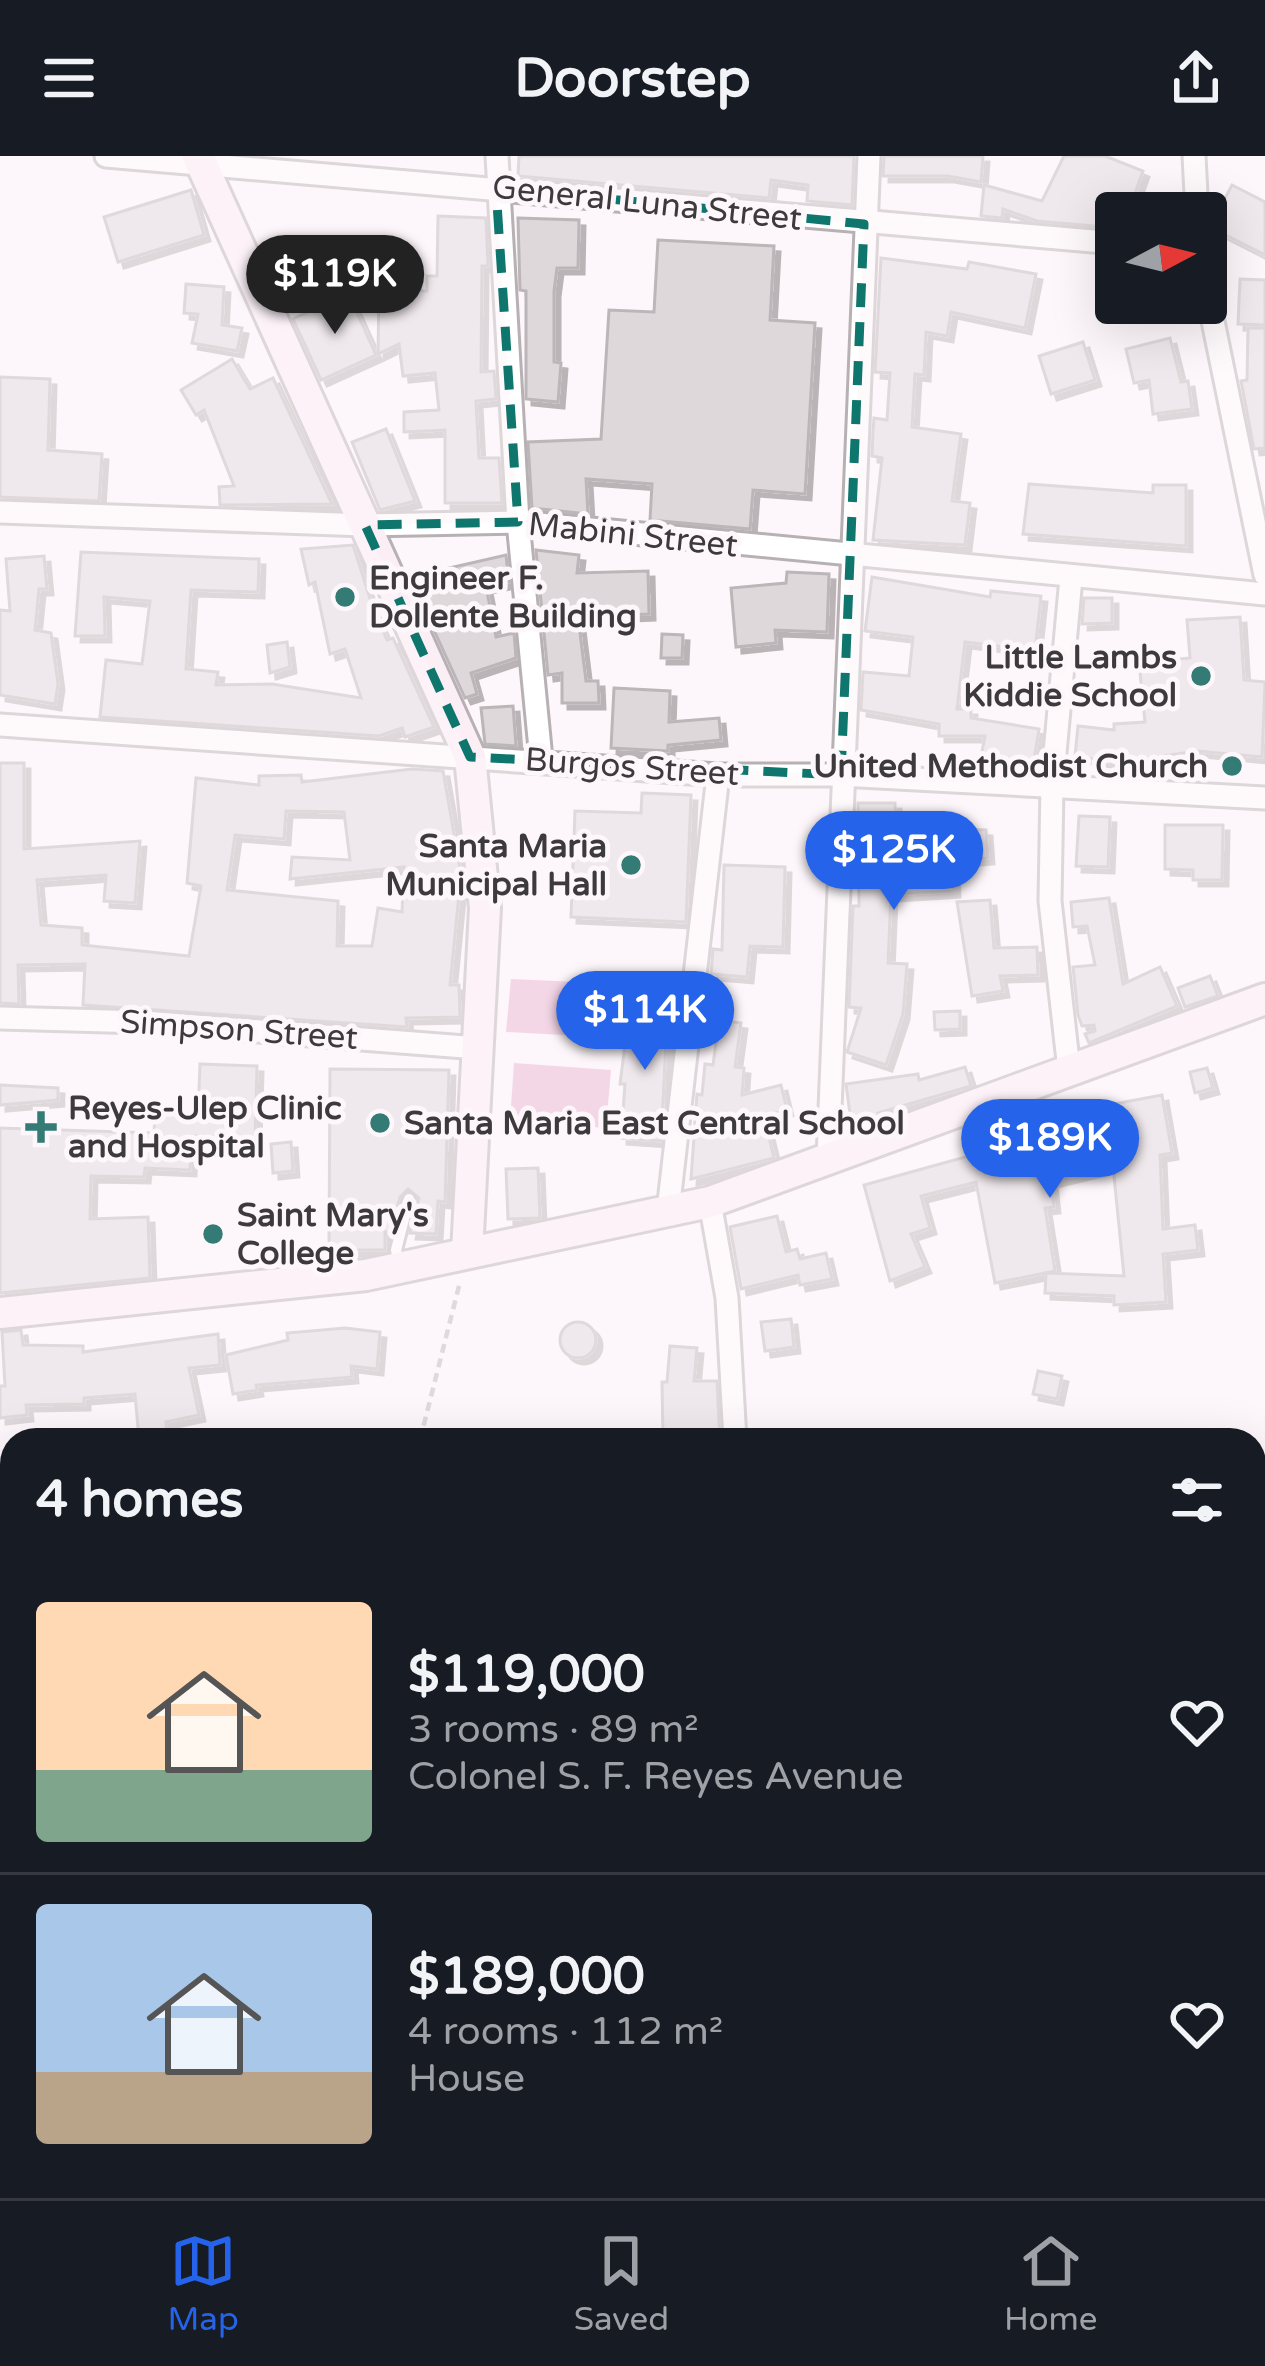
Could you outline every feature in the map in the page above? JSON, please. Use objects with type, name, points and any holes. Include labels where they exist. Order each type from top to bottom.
[{"type":"main road","points":[[200,160],[470,757],[484,908],[467,1253]]},
{"type":"main road","points":[[0,1313],[399,1269],[710,1202],[1265,999]]},
{"type":"street","name":"General Luna Street","points":[[106,156],[200,160],[1095,241]]},
{"type":"street","points":[[497,156],[518,522],[541,759]]},
{"type":"street","points":[[828,1158],[869,156]]},
{"type":"street","points":[[1194,156],[1196,192]]},
{"type":"street","points":[[1214,324],[1265,575]]},
{"type":"street","name":"Mabini Street","points":[[0,512],[365,525],[518,522],[1265,594]]},
{"type":"street","points":[[1069,1070],[1050,902],[1052,786],[1071,578]]},
{"type":"street","name":"Burgos Street","points":[[0,725],[541,759],[718,775],[841,775],[1265,798]]},
{"type":"street","points":[[668,1211],[718,775]]},
{"type":"street","name":"Simpson Street","points":[[0,1018],[143,1022],[478,1048]]},
{"type":"street","points":[[710,1202],[729,1321],[733,1428]]},
{"type":"lane","points":[[399,1269],[396,1250],[410,1199]]},
{"type":"path","points":[[423,1428],[467,1253]]},
{"type":"highlighted area","points":[[496,188],[864,224],[841,775],[470,757],[365,525],[518,522]]},
{"type":"shaded area","points":[[511,979],[623,984],[619,1038],[506,1032]]},
{"type":"shaded area","points":[[514,1063],[611,1070],[606,1128],[510,1121]]},
{"type":"building","points":[[519,156],[854,156],[852,205],[807,201],[808,185],[771,180],[769,198],[518,176]]},
{"type":"building","points":[[884,156],[983,156],[981,182],[948,176],[883,176]]},
{"type":"building","points":[[1064,156],[1105,156],[1143,171],[1136,192],[1095,192],[1095,226],[1037,221],[1003,209],[1002,218],[981,216],[984,185],[1042,201]]},
{"type":"building","points":[[1232,185],[1265,202],[1265,255],[1227,236],[1227,195]]},
{"type":"building","points":[[191,190],[204,235],[118,262],[104,217]]},
{"type":"building","points":[[438,216],[486,218],[481,372],[494,371],[496,399],[476,401],[479,458],[499,458],[502,503],[445,503],[445,430],[404,432],[404,412],[439,410],[435,373],[403,376],[399,344],[378,354],[379,291],[427,291],[427,276],[437,276]]},
{"type":"building","points":[[518,218],[579,220],[578,268],[557,268],[554,291],[554,362],[561,363],[558,402],[526,399],[526,291],[520,290]]},
{"type":"building","points":[[658,240],[774,246],[770,320],[815,323],[805,494],[753,490],[750,529],[650,520],[652,484],[586,479],[588,514],[532,508],[528,442],[601,439],[609,310],[654,312]]},
{"type":"building","points":[[881,258],[967,269],[969,262],[1036,274],[1025,328],[951,312],[947,336],[926,332],[924,375],[915,374],[912,427],[961,434],[952,501],[970,503],[965,545],[873,540],[882,458],[872,456],[874,418],[887,420],[890,373],[875,372]]},
{"type":"building","points":[[1240,279],[1265,280],[1265,325],[1238,324]]},
{"type":"building","points":[[186,284],[224,287],[222,325],[242,328],[237,351],[192,343],[198,314],[184,313]]},
{"type":"building","points":[[348,293],[376,355],[321,380],[293,319]]},
{"type":"building","points":[[1248,328],[1265,328],[1265,448],[1254,449],[1241,381],[1247,380]]},
{"type":"building","points":[[1170,338],[1181,382],[1188,381],[1192,409],[1153,414],[1149,380],[1134,383],[1126,349]]},
{"type":"building","points":[[1083,342],[1095,380],[1051,394],[1039,356]]},
{"type":"building","points":[[232,359],[250,389],[273,378],[332,504],[220,505],[219,487],[234,486],[204,410],[196,415],[181,390]]},
{"type":"building","points":[[0,377],[50,379],[48,450],[102,454],[99,501],[0,497]]},
{"type":"building","points":[[386,429],[415,501],[380,510],[352,442]]},
{"type":"building","points":[[1029,484],[1153,493],[1153,485],[1186,485],[1186,546],[1023,534]]},
{"type":"building","points":[[353,545],[374,611],[387,640],[393,638],[434,727],[405,737],[402,728],[379,736],[100,717],[106,660],[142,664],[150,601],[104,597],[105,636],[75,636],[81,552],[259,559],[258,592],[191,590],[186,669],[218,672],[216,685],[272,684],[361,698],[345,649],[330,654],[315,582],[309,585],[301,549]]},
{"type":"building","points":[[536,550],[579,555],[577,573],[648,571],[649,614],[578,617],[586,681],[598,681],[599,703],[562,703],[562,673],[548,675]]},
{"type":"building","points":[[506,555],[509,582],[486,587],[496,637],[514,633],[516,658],[471,673],[477,694],[465,698],[412,582],[441,568],[445,578],[445,569]]},
{"type":"building","points":[[44,556],[47,589],[39,589],[35,630],[51,633],[58,684],[55,704],[0,695],[0,610],[10,611],[6,559]]},
{"type":"building","points":[[787,572],[829,574],[827,632],[775,630],[776,643],[736,647],[731,588],[786,583]]},
{"type":"building","points":[[872,577],[990,597],[991,591],[1041,596],[1035,651],[965,642],[957,709],[971,709],[971,718],[1039,729],[1033,766],[981,757],[985,736],[939,736],[939,724],[861,710],[863,672],[909,676],[913,637],[865,631]]},
{"type":"building","points":[[1084,598],[1112,598],[1112,623],[1082,624]]},
{"type":"building","points":[[1240,617],[1244,680],[1265,682],[1262,757],[1197,751],[1116,763],[1075,756],[1078,726],[1114,730],[1114,724],[1145,722],[1139,663],[1190,658],[1187,620]]},
{"type":"building","points":[[662,634],[683,635],[682,658],[661,658]]},
{"type":"building","points":[[287,642],[290,667],[270,673],[267,645]]},
{"type":"building","points":[[614,688],[670,691],[669,722],[719,718],[721,740],[668,745],[668,751],[611,748]]},
{"type":"building","points":[[513,706],[516,746],[485,744],[481,708]]},
{"type":"building","points":[[0,763],[24,763],[24,849],[140,841],[135,903],[104,901],[106,875],[37,880],[41,925],[82,928],[82,945],[189,956],[201,886],[187,883],[196,778],[259,785],[259,776],[301,775],[302,782],[412,769],[443,771],[461,874],[450,985],[459,985],[460,1017],[406,1018],[407,1027],[83,1005],[85,964],[18,965],[19,1004],[0,1003]],"holes":[[[286,811],[344,812],[350,860],[292,857],[290,879],[404,867],[402,912],[378,908],[372,946],[337,946],[338,901],[227,890],[235,835],[284,839]]]},
{"type":"building","name":"Santa Maria Municipal Hall","points":[[642,793],[691,795],[686,922],[571,917],[575,811],[641,813]]},
{"type":"building","points":[[858,803],[895,803],[896,827],[986,830],[988,858],[953,861],[954,891],[891,895],[888,963],[907,964],[903,1014],[886,1065],[847,1052],[861,1008],[849,1007],[853,906],[859,906]]},
{"type":"building","points":[[1079,816],[1110,817],[1108,867],[1076,866]]},
{"type":"building","points":[[1165,825],[1223,825],[1222,880],[1193,880],[1193,870],[1165,869]]},
{"type":"building","points":[[724,865],[785,867],[783,947],[750,946],[747,977],[711,974],[713,949],[722,950]]},
{"type":"building","points":[[1109,898],[1123,984],[1160,967],[1177,1006],[1089,1043],[1085,1034],[1095,1031],[1094,1025],[1082,1026],[1078,1015],[1073,967],[1095,965],[1087,926],[1073,927],[1071,902]]},
{"type":"building","points":[[990,900],[994,948],[1037,947],[1038,975],[1000,976],[1003,991],[972,996],[957,902]]},
{"type":"building","points":[[1210,976],[1218,996],[1185,1007],[1178,988]]},
{"type":"building","points":[[630,1006],[674,1012],[666,1041],[661,1141],[621,1138],[625,1084],[620,1084]]},
{"type":"building","points":[[960,1011],[960,1029],[935,1030],[934,1012]]},
{"type":"building","points":[[719,1020],[741,1023],[735,1067],[744,1068],[742,1095],[781,1085],[787,1110],[764,1116],[774,1158],[691,1179],[697,1094],[702,1095],[705,1064],[713,1065]]},
{"type":"building","points":[[200,1064],[257,1066],[255,1138],[192,1136],[190,1170],[145,1168],[144,1177],[91,1176],[90,1219],[148,1217],[150,1278],[0,1293],[0,1128],[154,1133],[155,1112],[198,1115]]},
{"type":"building","points":[[965,1067],[971,1086],[878,1113],[879,1119],[852,1129],[846,1084],[918,1074],[919,1080]]},
{"type":"building","points":[[1207,1068],[1213,1088],[1195,1093],[1190,1072]]},
{"type":"building","name":"Santa Maria East Central School","points":[[330,1069],[449,1070],[445,1202],[438,1201],[436,1234],[410,1233],[419,1198],[408,1189],[400,1197],[390,1232],[385,1232],[385,1250],[329,1250]]},
{"type":"building","points":[[0,1085],[58,1088],[58,1100],[0,1105]]},
{"type":"building","points":[[1162,1095],[1172,1153],[1160,1155],[1163,1229],[1195,1225],[1198,1250],[1163,1254],[1166,1302],[1114,1305],[1114,1296],[1045,1293],[1046,1273],[1124,1276],[1113,1166],[1051,1181],[1054,1207],[1045,1208],[1055,1271],[995,1283],[976,1182],[921,1196],[930,1228],[911,1234],[925,1267],[890,1281],[864,1185],[1023,1141],[1019,1125],[1042,1119],[1044,1128],[1099,1114],[1098,1107]]},
{"type":"building","points":[[291,1142],[293,1171],[273,1173],[271,1144]]},
{"type":"building","points":[[538,1168],[540,1218],[508,1219],[506,1169]]},
{"type":"building","points":[[777,1216],[786,1252],[797,1249],[800,1259],[826,1253],[832,1279],[800,1285],[798,1275],[741,1289],[730,1227]]},
{"type":"building","points":[[791,1319],[794,1347],[765,1351],[761,1322]]},
{"type":"building","points":[[578,1322],[591,1327],[596,1340],[591,1353],[578,1358],[565,1353],[560,1340],[565,1327]]},
{"type":"building","points":[[345,1328],[380,1332],[377,1369],[351,1366],[352,1377],[256,1385],[257,1390],[233,1394],[226,1355],[288,1340],[287,1333]]},
{"type":"building","points":[[21,1330],[23,1345],[83,1346],[83,1352],[218,1334],[220,1365],[189,1368],[199,1415],[166,1422],[166,1428],[138,1428],[135,1394],[84,1398],[84,1404],[26,1405],[27,1415],[0,1418],[0,1386],[5,1386],[2,1332]]},
{"type":"building","points":[[670,1346],[697,1348],[694,1381],[717,1381],[719,1428],[663,1428],[662,1382],[667,1382]]},
{"type":"building","points":[[1038,1371],[1062,1376],[1057,1399],[1033,1394]]},
{"type":"place","name":"Engineer F. Dollente Building","points":[[345,597]]},
{"type":"place","name":"Little Lambs Kiddie School","points":[[1201,676]]},
{"type":"place","name":"United Methodist Church","points":[[1232,766]]},
{"type":"place","name":"Santa Maria Municipal Hall","points":[[631,865]]},
{"type":"place","name":"Santa Maria East Central School","points":[[380,1123]]},
{"type":"place","name":"Reyes-Ulep Clinic and Hospital","points":[[41,1127]]},
{"type":"place","name":"Saint Mary's College","points":[[213,1234]]}]
